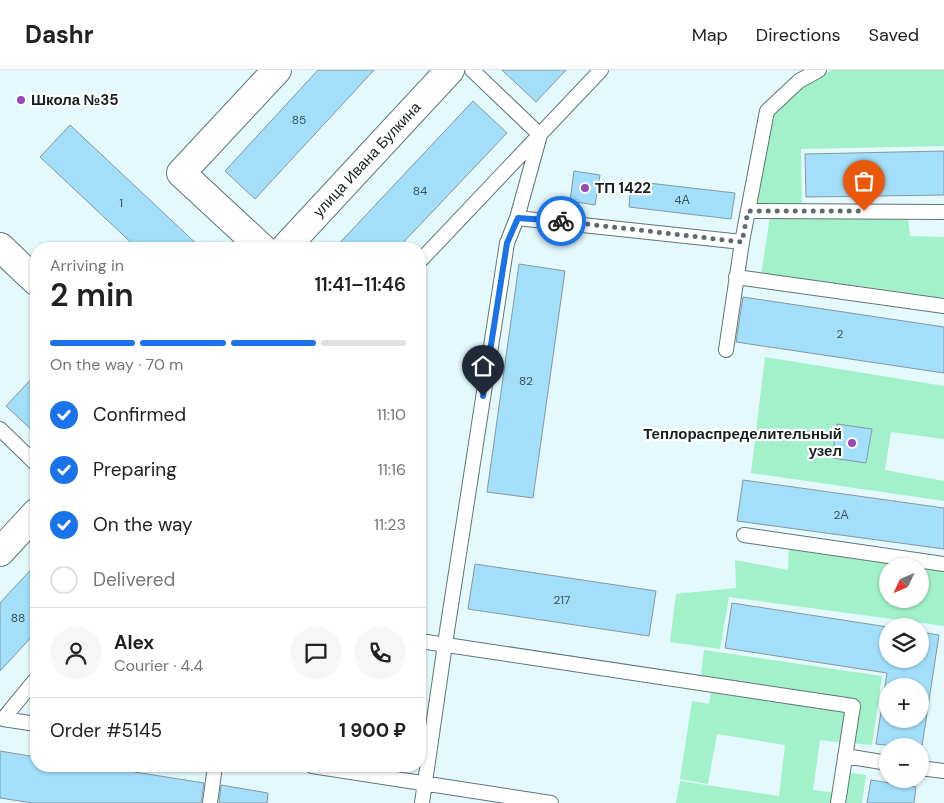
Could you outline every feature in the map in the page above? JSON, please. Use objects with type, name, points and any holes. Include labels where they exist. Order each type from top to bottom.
[{"type":"street","points":[[256,242],[181,173],[277,70]]},
{"type":"street","name":"улица Ивана Булкина","points":[[290,242],[450,70]]},
{"type":"street","points":[[0,247],[30,275]]},
{"type":"street","points":[[0,552],[30,520]]},
{"type":"lane","points":[[472,70],[540,135]]},
{"type":"lane","points":[[426,255],[601,70]]},
{"type":"lane","points":[[726,350],[736,276],[767,111],[799,81],[819,70]]},
{"type":"lane","points":[[426,771],[507,243],[518,218],[540,135]]},
{"type":"lane","points":[[748,211],[944,212]]},
{"type":"lane","points":[[518,218],[742,242]]},
{"type":"lane","points":[[736,276],[944,306]]},
{"type":"lane","points":[[0,429],[30,458]]},
{"type":"lane","points":[[744,535],[944,564]]},
{"type":"lane","points":[[426,642],[853,706],[838,803]]},
{"type":"lane","points":[[30,686],[3,719],[30,723]]},
{"type":"lane","points":[[846,756],[879,762]]},
{"type":"lane","points":[[929,770],[944,772]]},
{"type":"lane","points":[[210,803],[214,772]]},
{"type":"lane","points":[[349,772],[551,803]]},
{"type":"lane","points":[[422,803],[426,772]]},
{"type":"green space","points":[[832,70],[944,70],[944,146],[801,149],[802,205],[757,205],[772,116],[802,87]]},
{"type":"green space","points":[[770,216],[908,217],[910,236],[944,237],[944,301],[761,275]]},
{"type":"green space","points":[[765,357],[944,386],[944,439],[891,432],[885,470],[944,481],[944,501],[751,473]]},
{"type":"green space","points":[[789,545],[879,558],[879,608],[929,608],[929,566],[944,568],[944,626],[929,624],[929,618],[885,618],[729,597],[720,649],[670,642],[676,594],[736,588],[735,560],[788,570]]},
{"type":"green space","points":[[704,650],[882,676],[882,678],[879,678],[879,697],[872,745],[849,743],[854,706],[700,681]]},
{"type":"green space","points":[[712,686],[851,708],[846,743],[820,740],[813,790],[838,793],[836,803],[676,803],[680,781],[779,796],[785,745],[717,734],[708,784],[680,779],[692,701],[709,704]]},
{"type":"green space","points":[[845,772],[866,775],[862,803],[840,803]]},
{"type":"building","points":[[318,70],[374,70],[255,199],[225,171]]},
{"type":"building","points":[[502,70],[566,70],[536,102]]},
{"type":"building","points":[[473,101],[507,133],[404,242],[341,242]]},
{"type":"building","points":[[70,125],[195,242],[131,242],[40,157]]},
{"type":"building","points":[[944,151],[944,195],[806,197],[805,154]]},
{"type":"building","name":"ТП 1422","points":[[574,171],[600,175],[595,205],[570,201]]},
{"type":"building","points":[[631,181],[735,193],[731,219],[629,207]]},
{"type":"building","points":[[519,264],[565,271],[533,498],[487,492]]},
{"type":"building","points":[[743,297],[944,327],[944,373],[736,342]]},
{"type":"building","points":[[30,380],[30,428],[6,406]]},
{"type":"building","name":"Теплораспределительный узел","points":[[837,424],[872,429],[866,463],[832,458]]},
{"type":"building","points":[[743,480],[944,508],[944,549],[737,521]]},
{"type":"building","points":[[475,564],[656,591],[649,636],[468,609]]},
{"type":"building","points":[[30,570],[30,638],[0,671],[0,603]]},
{"type":"building","points":[[732,603],[879,626],[879,668],[929,668],[929,633],[939,635],[929,700],[929,678],[886,678],[887,673],[725,648]]},
{"type":"building","points":[[879,725],[879,728],[925,728],[923,738],[879,738],[879,744],[876,744]]},
{"type":"building","points":[[0,751],[30,756],[30,772],[135,772],[204,783],[201,803],[33,803],[0,798]]},
{"type":"building","points":[[871,780],[879,781],[879,788],[916,788],[914,803],[867,803]]},
{"type":"building","points":[[221,785],[268,793],[267,803],[219,803]]},
{"type":"way so far","points":[[561,221],[742,242],[748,211],[864,211]]},
{"type":"place","name":"Школа №35","points":[[21,100]]},
{"type":"place","name":"ТП 1422","points":[[585,188]]},
{"type":"place","name":"Теплораспределительный узел","points":[[852,443]]},
{"type":"route","points":[[483,396],[507,243],[518,218],[561,221]]}]
